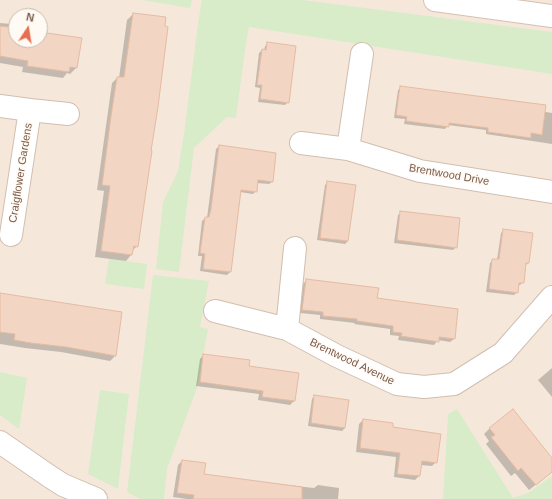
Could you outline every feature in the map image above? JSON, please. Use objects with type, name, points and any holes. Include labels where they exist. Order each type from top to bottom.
[{"type":"street","points":[[435,0],[552,16]]},
{"type":"street","points":[[348,149],[362,54]]},
{"type":"street","name":"Craigflower Gardens","points":[[0,106],[68,114]]},
{"type":"street","name":"Craigflower Gardens","points":[[11,235],[30,110]]},
{"type":"street","name":"Brentwood Drive","points":[[301,143],[348,149],[420,171],[552,192]]},
{"type":"street","points":[[287,329],[295,248]]},
{"type":"street","name":"Brentwood Avenue","points":[[215,311],[287,329],[337,356],[397,384],[424,387],[454,384],[502,353],[552,296]]},
{"type":"street","points":[[0,442],[48,476],[59,492],[96,499]]},
{"type":"shaded area","points":[[0,0],[552,0],[552,499],[0,499]]},
{"type":"green space","points":[[142,0],[192,0],[190,8]]},
{"type":"green space","points":[[202,0],[303,0],[552,32],[552,74],[249,27],[236,118],[227,117],[194,148],[179,272],[156,269],[163,202],[178,171]]},
{"type":"green space","points":[[109,259],[147,264],[144,289],[105,284]]},
{"type":"green space","points":[[153,275],[209,281],[200,327],[208,329],[197,388],[167,469],[164,499],[140,499],[127,492]]},
{"type":"green space","points":[[0,372],[27,378],[19,429],[0,415]]},
{"type":"green space","points":[[100,390],[129,394],[118,489],[88,474]]},
{"type":"green space","points":[[457,409],[513,498],[528,493],[552,476],[552,499],[443,499],[448,414]]},
{"type":"building","points":[[133,13],[166,17],[165,26],[168,27],[138,247],[134,246],[132,255],[101,251],[110,186],[102,185],[111,116],[117,77],[124,77]]},
{"type":"building","points":[[0,26],[8,27],[8,48],[48,48],[48,33],[82,38],[77,68],[70,67],[69,72],[27,66],[28,61],[0,56]]},
{"type":"building","points":[[267,42],[296,46],[289,103],[260,99],[262,85],[257,85],[262,49],[266,50]]},
{"type":"building","points":[[400,86],[546,105],[542,135],[531,133],[531,138],[488,132],[488,128],[449,123],[449,127],[406,121],[407,117],[396,115]]},
{"type":"building","points":[[219,145],[276,153],[273,182],[258,180],[257,192],[241,190],[231,272],[203,269],[205,254],[200,253],[205,217],[209,217],[211,209]]},
{"type":"building","points":[[327,181],[356,185],[348,241],[320,238]]},
{"type":"building","points":[[400,211],[460,218],[457,248],[397,240]]},
{"type":"building","points":[[503,229],[533,233],[529,263],[526,263],[524,283],[519,283],[518,293],[489,289],[492,259],[499,259]]},
{"type":"building","points":[[306,279],[379,288],[377,298],[458,309],[455,339],[439,337],[439,342],[401,336],[402,333],[393,332],[393,326],[357,321],[357,319],[323,316],[323,312],[302,310]]},
{"type":"building","points":[[0,293],[122,312],[116,356],[14,340],[15,334],[0,332]]},
{"type":"building","points":[[203,354],[250,360],[249,366],[299,373],[295,401],[262,397],[263,391],[200,382]]},
{"type":"building","points":[[314,395],[349,400],[345,428],[311,423]]},
{"type":"building","points":[[513,409],[552,458],[552,472],[536,485],[521,468],[518,471],[491,437],[495,435],[489,428]]},
{"type":"building","points":[[363,419],[393,423],[393,427],[441,434],[437,463],[422,461],[420,476],[397,474],[400,453],[360,448]]},
{"type":"building","points":[[182,460],[206,463],[204,474],[302,487],[302,499],[193,499],[194,495],[177,493]]}]
